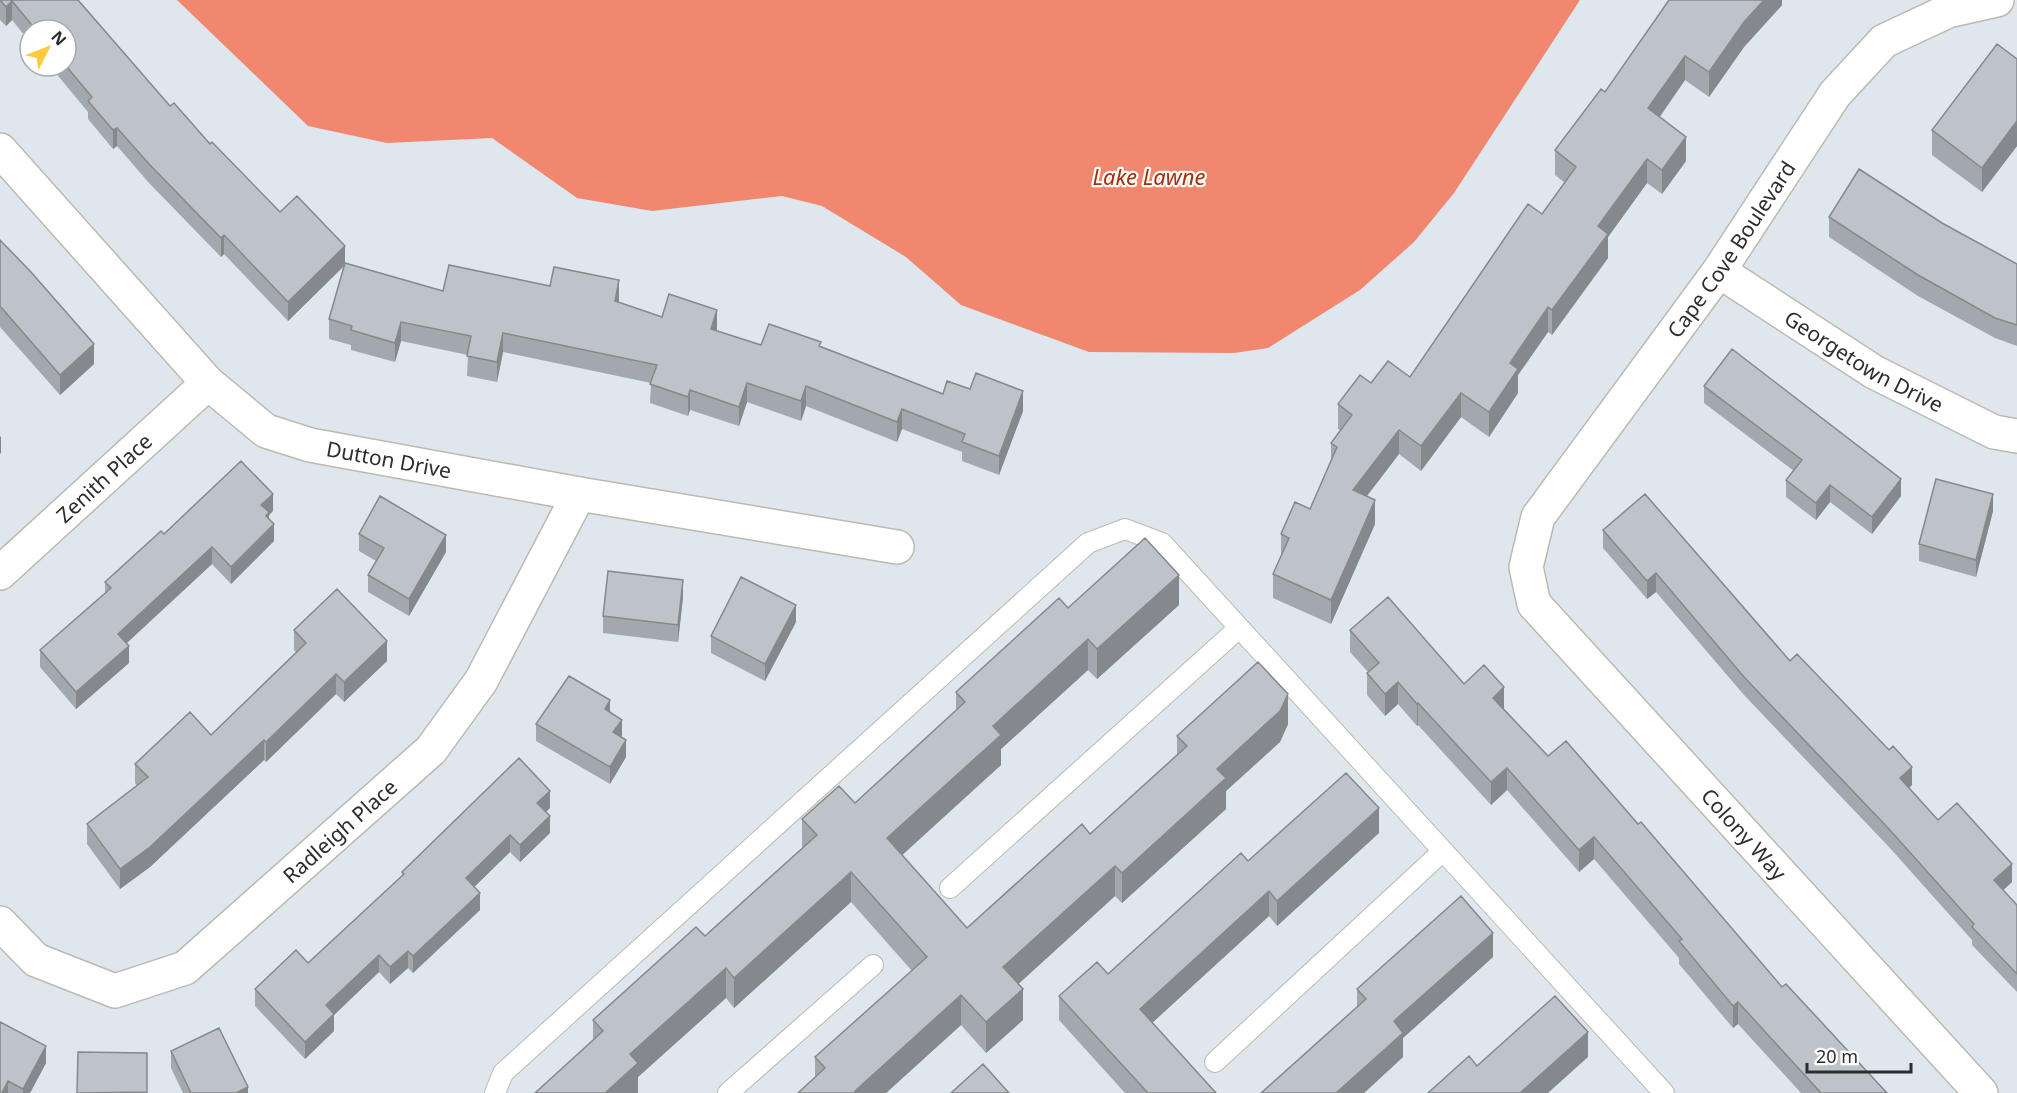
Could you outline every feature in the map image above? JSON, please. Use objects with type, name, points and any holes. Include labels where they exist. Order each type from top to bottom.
[{"type":"street","name":"Cape Cove Boulevard","points":[[1526,567],[1538,517],[1719,271],[1835,94],[1884,41],[1948,11],[1997,0]]},
{"type":"street","name":"Dutton Drive","points":[[0,150],[208,383],[266,431],[310,445],[579,494],[897,547]]},
{"type":"street","name":"Georgetown Drive","points":[[1719,271],[1874,372],[1994,432],[2017,436]]},
{"type":"street","name":"Zenith Place","points":[[0,573],[208,383]]},
{"type":"street","name":"Radleigh Place","points":[[0,923],[36,960],[115,991],[185,968],[431,750],[481,681],[579,494]]},
{"type":"street","name":"Colony Way","points":[[1526,567],[1534,604],[1981,1093]]},
{"type":"lane","points":[[495,1093],[503,1073],[1088,543],[1125,529],[1162,543],[1443,851],[1652,1089]]},
{"type":"lane","points":[[950,888],[1239,628]]},
{"type":"lane","points":[[1215,1062],[1443,851]]},
{"type":"lane","points":[[728,1093],[873,965]]},
{"type":"water","name":"Lake Lawne","points":[[177,0],[1580,0],[1454,193],[1414,242],[1360,290],[1268,348],[1234,353],[1089,352],[961,305],[906,257],[822,206],[782,196],[652,211],[577,198],[492,138],[387,143],[308,126]]},
{"type":"building","points":[[0,0],[78,0],[170,106],[174,103],[210,144],[212,142],[280,212],[297,196],[345,246],[288,302],[224,235],[221,238],[117,128],[113,130],[88,101],[92,97],[76,78],[78,78],[78,18],[26,18],[12,1],[6,7]]},
{"type":"building","points":[[1669,0],[1764,0],[1744,22],[1709,72],[1685,56],[1648,108],[1686,137],[1662,170],[1647,159],[1598,226],[1608,234],[1552,310],[1548,307],[1510,363],[1518,369],[1489,412],[1461,393],[1421,446],[1399,430],[1353,490],[1375,500],[1331,600],[1273,574],[1289,538],[1281,534],[1295,502],[1310,509],[1337,447],[1331,443],[1352,415],[1338,404],[1360,375],[1371,383],[1388,361],[1410,377],[1528,204],[1542,214],[1576,167],[1555,150],[1601,89],[1605,92]]},
{"type":"building","points":[[1997,44],[2017,59],[2017,121],[1982,168],[1932,130]]},
{"type":"building","points":[[1859,169],[1942,223],[2017,264],[2017,325],[1995,318],[1918,275],[1829,217]]},
{"type":"building","points":[[0,240],[94,344],[60,375],[0,306]]},
{"type":"building","points":[[345,263],[443,291],[449,265],[550,286],[554,267],[619,280],[615,301],[662,317],[669,294],[717,310],[711,329],[761,345],[769,324],[821,342],[819,346],[943,394],[947,381],[970,389],[976,373],[1023,391],[999,456],[962,442],[965,434],[902,409],[897,422],[806,386],[801,401],[747,383],[739,407],[690,390],[688,397],[650,384],[657,365],[503,333],[497,362],[467,356],[471,336],[401,322],[395,343],[351,330],[352,326],[329,319]]},
{"type":"building","points":[[1732,349],[1901,479],[1872,517],[1830,485],[1816,503],[1786,480],[1802,460],[1704,386]]},
{"type":"building","points":[[241,461],[273,494],[261,505],[269,512],[266,516],[274,524],[231,567],[212,547],[118,634],[129,646],[76,692],[40,650],[111,588],[105,582],[161,531],[164,534]]},
{"type":"building","points":[[1936,479],[1993,494],[1976,560],[1919,544]]},
{"type":"building","points":[[1645,494],[1790,661],[1797,654],[1889,750],[1893,746],[1912,767],[1900,778],[1938,820],[1957,803],[2012,864],[1994,880],[2017,905],[2017,974],[1972,927],[1974,924],[1889,829],[1744,677],[1656,573],[1647,581],[1603,530]]},
{"type":"building","points":[[380,496],[446,535],[409,599],[368,575],[384,548],[359,534]]},
{"type":"building","points":[[1145,538],[1179,575],[1097,649],[1088,639],[993,726],[1001,735],[887,838],[967,928],[1082,824],[1090,834],[1187,746],[1177,736],[1258,662],[1288,694],[1280,711],[1217,769],[1226,778],[1122,873],[1115,866],[1003,967],[1023,989],[986,1022],[961,995],[855,1091],[857,1093],[798,1093],[825,1068],[815,1057],[927,957],[851,872],[734,978],[726,968],[630,1054],[638,1063],[605,1093],[535,1093],[603,1031],[593,1020],[696,927],[705,936],[817,835],[802,819],[839,786],[855,803],[965,702],[956,692],[1059,598],[1068,608]]},
{"type":"building","points":[[608,571],[683,580],[678,625],[603,616]]},
{"type":"building","points":[[741,577],[796,605],[765,664],[711,636]]},
{"type":"building","points":[[337,589],[387,641],[344,682],[336,674],[266,742],[264,740],[150,847],[120,869],[87,824],[148,777],[135,764],[190,712],[211,735],[306,643],[294,630]]},
{"type":"building","points":[[1388,597],[1464,684],[1484,665],[1504,687],[1493,698],[1548,756],[1566,741],[1638,824],[1641,822],[1782,987],[1786,984],[1887,1093],[1821,1093],[1738,1002],[1733,1006],[1679,941],[1682,939],[1594,837],[1579,850],[1507,768],[1491,782],[1398,682],[1385,694],[1367,673],[1379,663],[1350,630]]},
{"type":"building","points":[[569,676],[610,700],[605,709],[622,720],[613,732],[626,740],[610,767],[536,724]]},
{"type":"building","points":[[519,758],[550,791],[537,803],[550,816],[520,845],[510,835],[466,878],[480,893],[413,956],[408,951],[390,967],[379,955],[326,1005],[334,1014],[305,1042],[255,989],[296,950],[308,963],[404,874],[402,872]]},
{"type":"building","points":[[1346,773],[1379,808],[1277,901],[1269,891],[1140,1009],[1216,1093],[1148,1093],[1059,996],[1097,962],[1108,974],[1241,853],[1248,861]]},
{"type":"building","points":[[1461,896],[1493,933],[1394,1021],[1403,1033],[1336,1093],[1261,1093],[1366,999],[1357,989]]},
{"type":"building","points":[[1555,996],[1588,1032],[1520,1093],[1428,1093],[1469,1056],[1477,1066]]},
{"type":"building","points":[[0,1022],[46,1046],[23,1089],[8,1081],[2,1093],[0,1093]]},
{"type":"building","points":[[219,1028],[248,1087],[236,1093],[191,1093],[171,1051]]},
{"type":"building","points":[[78,1052],[147,1053],[147,1092],[77,1093]]},
{"type":"building","points":[[983,1064],[1009,1093],[951,1093]]}]
